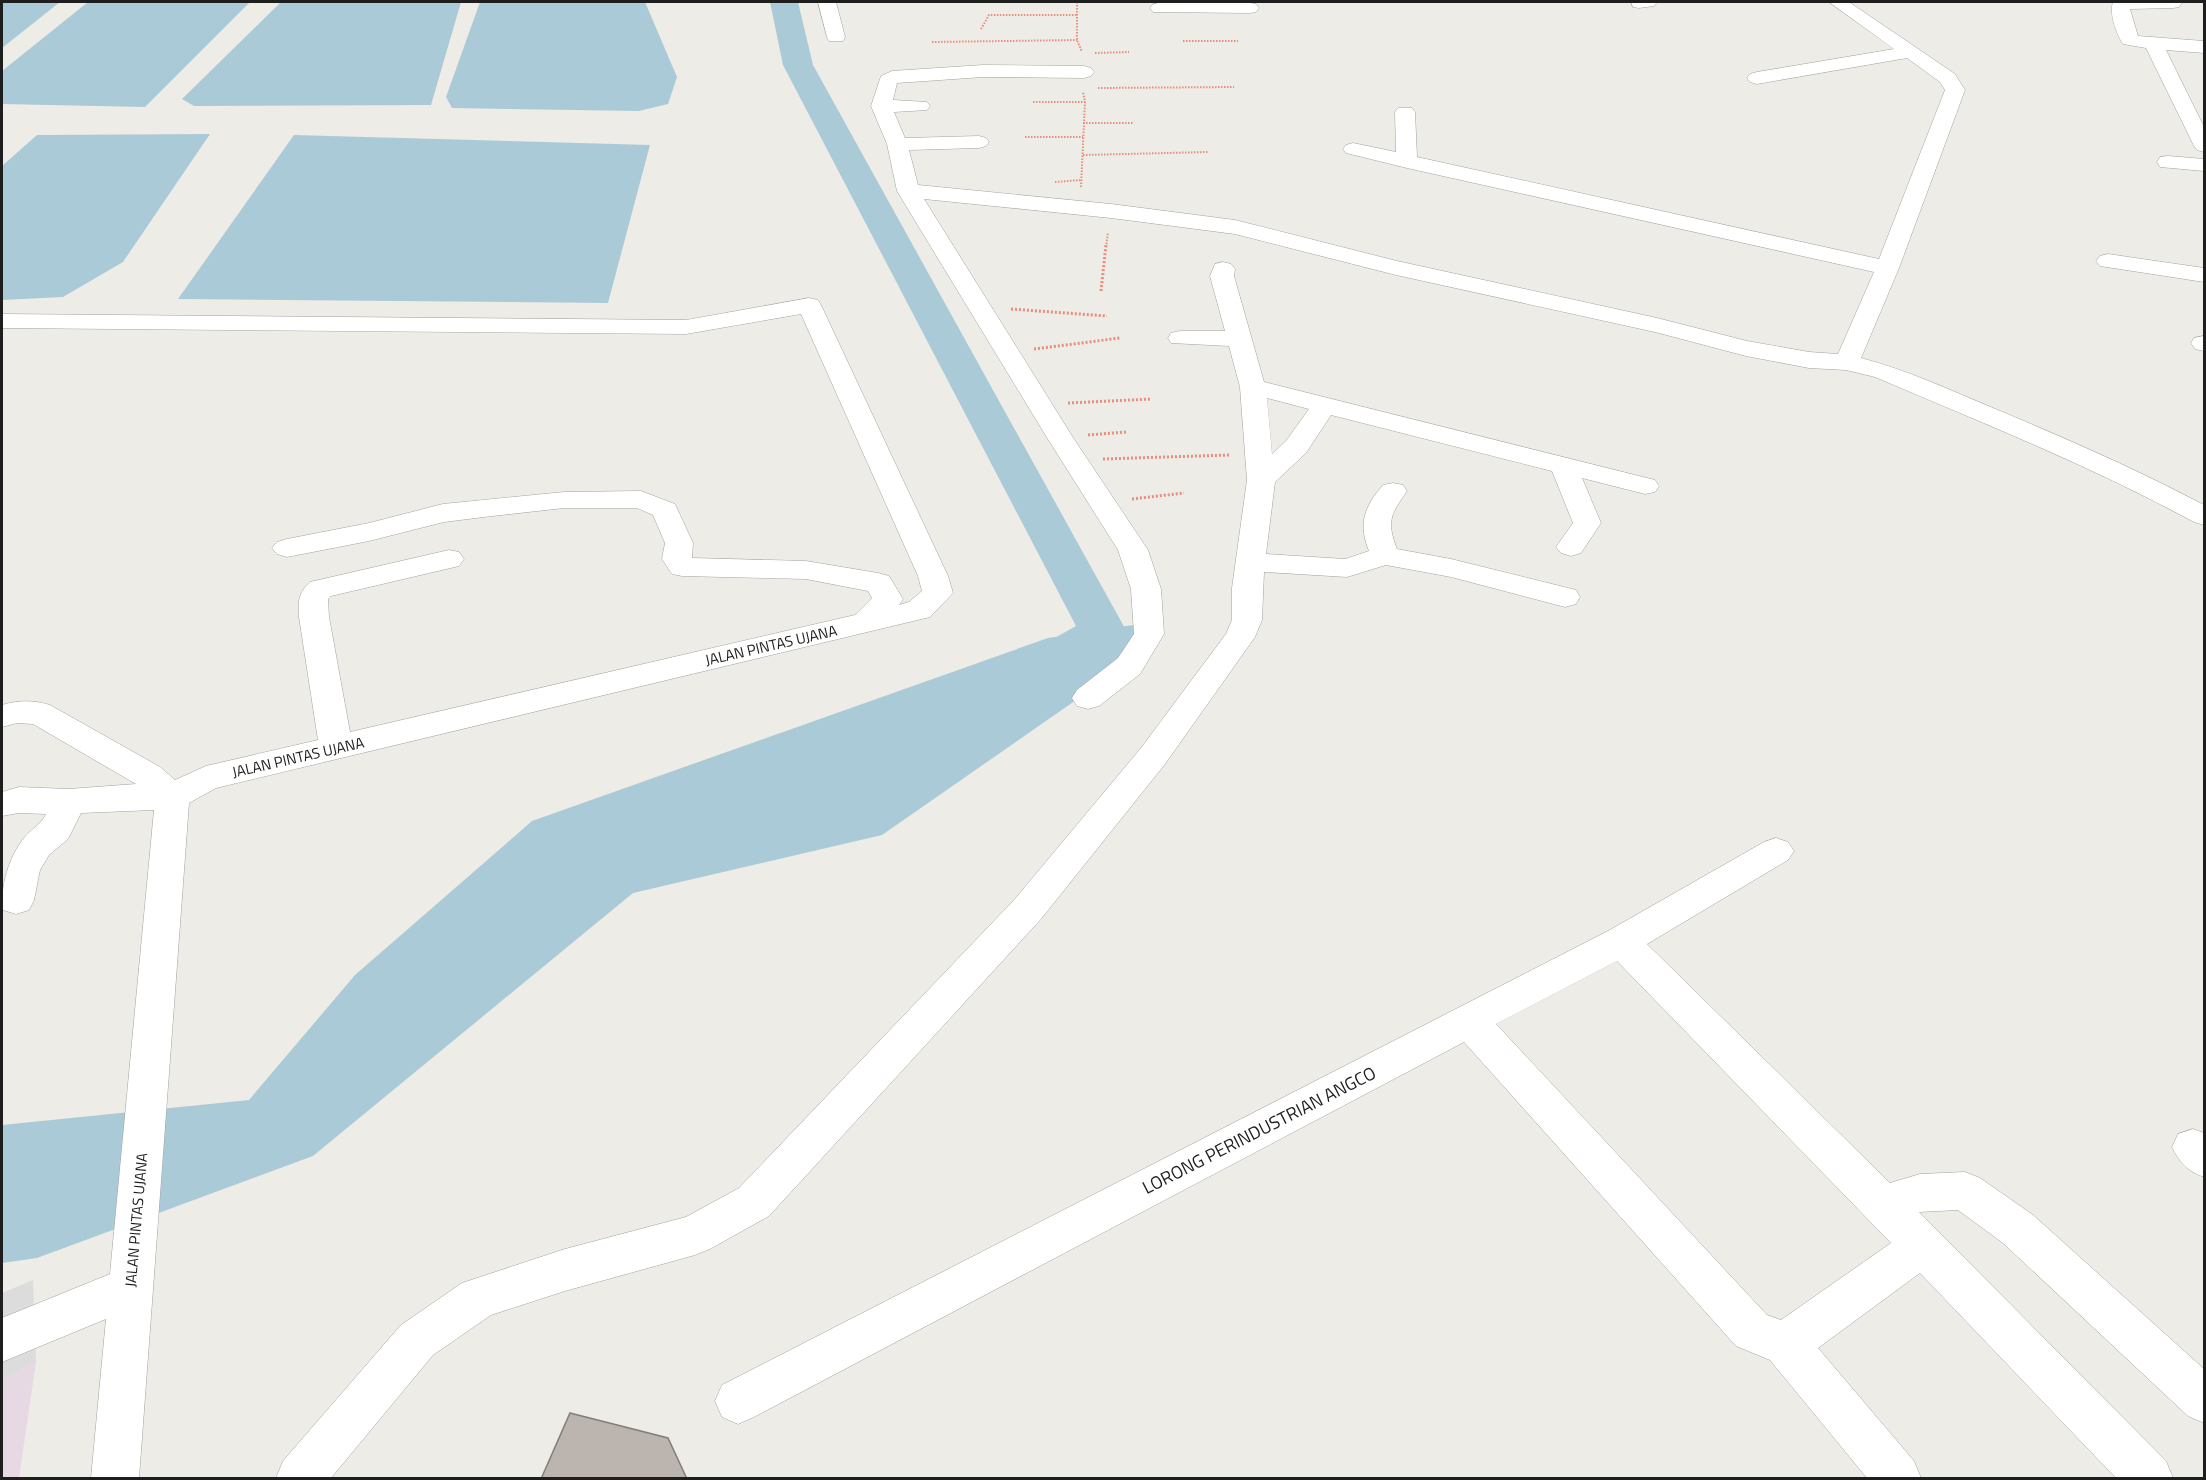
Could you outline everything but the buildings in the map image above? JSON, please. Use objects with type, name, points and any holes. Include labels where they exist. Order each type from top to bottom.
[{"type":"street","points":[[827,2],[836,37]]},
{"type":"street","points":[[1838,2],[1948,78],[1955,90],[1887,268],[1847,362]]},
{"type":"street","points":[[2173,3],[2120,4],[2128,47],[2153,44],[2205,47]]},
{"type":"street","points":[[1159,8],[1254,8]]},
{"type":"street","points":[[2153,44],[2205,146]]},
{"type":"street","points":[[1757,78],[1911,52]]},
{"type":"street","points":[[1083,71],[983,71],[900,76],[888,80],[888,125],[908,191],[1059,436],[1133,550],[1146,589],[1149,634],[1130,666],[1088,698]]},
{"type":"street","points":[[888,125],[921,105]]},
{"type":"street","points":[[1405,112],[1407,162]]},
{"type":"street","points":[[888,125],[935,122]]},
{"type":"street","points":[[888,125],[979,142]]},
{"type":"street","points":[[1353,149],[1887,268]]},
{"type":"street","points":[[2168,162],[2205,165]]},
{"type":"street","points":[[908,191],[1111,211],[1235,227],[1396,268],[1657,325],[1746,348],[1809,360],[1847,362],[1884,372],[2052,442],[2146,485],[2205,516]]},
{"type":"street","points":[[300,1479],[417,1340],[478,1298],[565,1270],[695,1235],[754,1202],[1028,909],[1153,756],[1240,637],[1247,620],[1260,468],[1253,387],[1222,276],[1223,260],[1235,227]]},
{"type":"street","points":[[2108,261],[2205,275]]},
{"type":"street","name":"JALAN PINTAS UJANA","points":[[2,321],[686,327],[810,305],[933,576],[938,593],[919,610],[206,778],[172,797],[115,1479]]},
{"type":"street","points":[[1180,338],[1240,339]]},
{"type":"street","points":[[1253,387],[1645,486]]},
{"type":"street","points":[[1260,468],[1296,447],[1325,404]]},
{"type":"street","points":[[1563,465],[1567,481],[1580,503],[1587,523],[1571,547]]},
{"type":"street","points":[[1385,556],[1375,533],[1380,506],[1394,491]]},
{"type":"street","points":[[287,548],[464,510],[564,500],[641,499],[664,510],[679,543],[677,559],[682,567],[806,570],[878,583],[888,599],[865,623]]},
{"type":"street","points":[[1251,561],[1288,566],[1347,568],[1385,556],[1451,568],[1565,597]]},
{"type":"street","points":[[336,747],[314,616],[313,597],[321,589],[449,559]]},
{"type":"street","points":[[2,717],[17,712],[39,713],[148,776],[172,797]]},
{"type":"street","points":[[2,804],[19,800],[69,802],[124,797],[172,797]]},
{"type":"street","points":[[16,900],[23,868],[37,846],[56,830],[69,802]]},
{"type":"street","name":"LORONG PERINDUSTRIAN ANGCO","points":[[738,1401],[1622,941],[1776,851]]},
{"type":"street","points":[[1622,941],[1923,1245],[2149,1479]]},
{"type":"street","points":[[1469,1021],[1752,1331],[1786,1344],[1897,1479]]},
{"type":"street","points":[[1883,1205],[1920,1193],[1965,1191],[2018,1229],[2205,1400]]},
{"type":"street","points":[[1786,1344],[1923,1245]]},
{"type":"street","points":[[2,1340],[131,1287]]},
{"type":"path","points":[[1077,2],[1077,40],[1083,71],[1084,102],[1081,180],[1083,208]]},
{"type":"path","points":[[981,29],[989,15],[1076,15]]},
{"type":"path","points":[[932,42],[1077,40]]},
{"type":"path","points":[[1183,41],[1238,41]]},
{"type":"path","points":[[1083,71],[1129,52]]},
{"type":"path","points":[[1083,71],[1234,87]]},
{"type":"path","points":[[1033,102],[1084,102]]},
{"type":"path","points":[[1083,123],[1133,123]]},
{"type":"path","points":[[1025,137],[1083,137]]},
{"type":"path","points":[[1083,155],[1208,152]]},
{"type":"path","points":[[1101,291],[1111,211]]},
{"type":"path","points":[[980,306],[1107,316]]},
{"type":"path","points":[[1009,352],[1120,338]]},
{"type":"path","points":[[1040,404],[1151,399]]},
{"type":"path","points":[[1059,436],[1126,432]]},
{"type":"path","points":[[1122,457],[1260,468]]},
{"type":"path","points":[[1096,495],[1126,500],[1184,493]]},
{"type":"shaded area","points":[[33,1280],[36,1362],[2,1380],[2,1293]]},
{"type":"shaded area","points":[[36,1362],[19,1478],[2,1478],[2,1380]]},
{"type":"water","points":[[2,2],[60,2],[2,48]]},
{"type":"water","points":[[88,2],[250,2],[145,107],[2,104],[2,71]]},
{"type":"water","points":[[281,2],[461,2],[431,105],[194,106],[182,99]]},
{"type":"water","points":[[480,2],[645,2],[677,77],[668,104],[639,111],[452,108],[446,97]]},
{"type":"water","points":[[210,134],[123,262],[63,297],[2,300],[2,166],[37,135]]},
{"type":"water","points":[[294,135],[650,145],[608,303],[178,299]]},
{"type":"water","points":[[1146,623],[1125,666],[882,835],[633,893],[313,1156],[37,1258],[2,1263],[2,1125],[249,1100],[355,975],[532,821],[1048,638]]},
{"type":"waterway","points":[[784,2],[798,65],[1103,632],[1044,666]]}]
